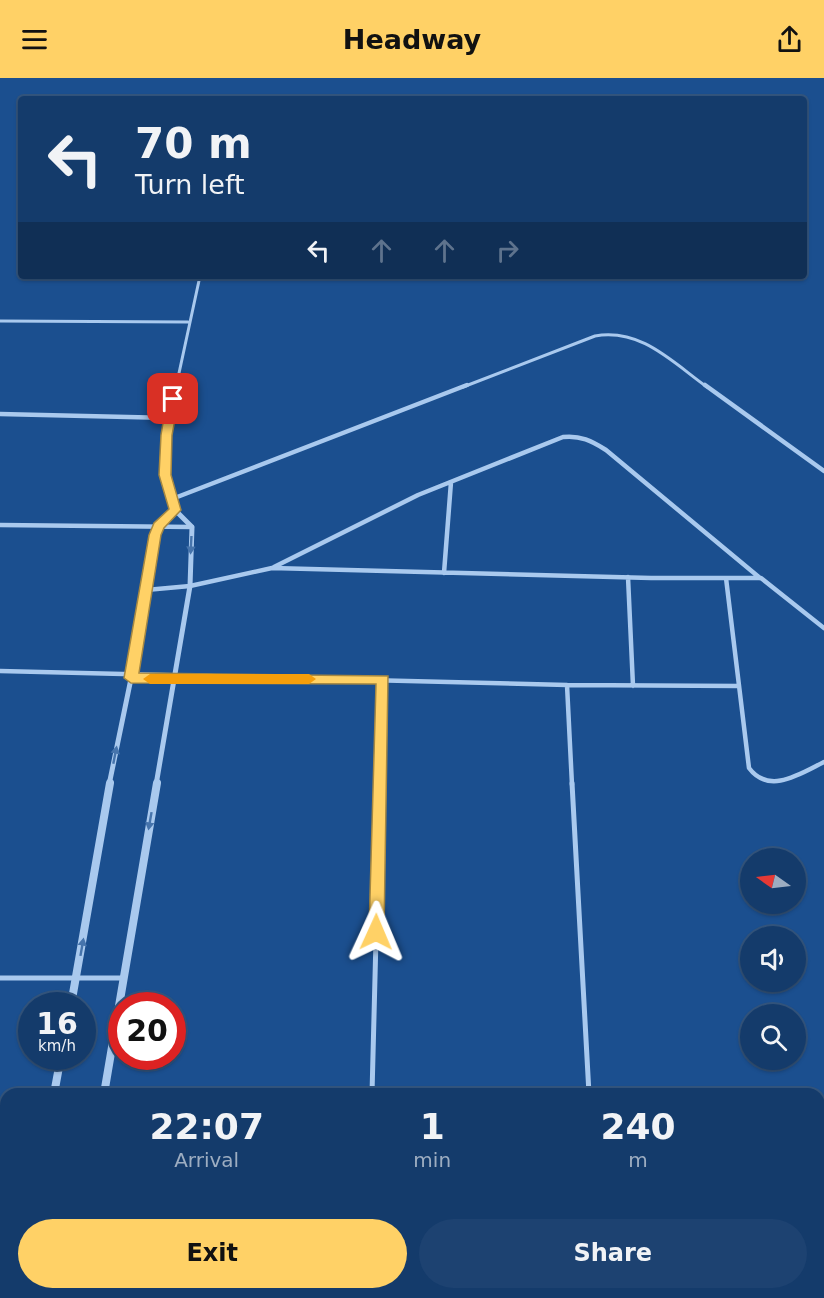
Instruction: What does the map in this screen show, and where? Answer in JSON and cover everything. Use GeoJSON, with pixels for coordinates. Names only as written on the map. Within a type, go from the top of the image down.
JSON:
{"type":"FeatureCollection","features":[{"type":"Feature","properties":{"kind":"street"},"geometry":{"type":"LineString","coordinates":[[74,992],[158,526],[175,510],[192,527],[190,586],[105,1088]]}},
{"type":"Feature","properties":{"kind":"street"},"geometry":{"type":"LineString","coordinates":[[55,1088],[58,1070]]}},
{"type":"Feature","properties":{"kind":"lane"},"geometry":{"type":"LineString","coordinates":[[175,510],[165,475],[170,418],[188,322],[199,279]]}},
{"type":"Feature","properties":{"kind":"lane"},"geometry":{"type":"LineString","coordinates":[[0,321],[188,322]]}},
{"type":"Feature","properties":{"kind":"lane"},"geometry":{"type":"LineString","coordinates":[[172,500],[595,336],[614,332],[631,334],[655,349],[824,471]]}},
{"type":"Feature","properties":{"kind":"lane"},"geometry":{"type":"LineString","coordinates":[[0,414],[170,418]]}},
{"type":"Feature","properties":{"kind":"lane"},"geometry":{"type":"LineString","coordinates":[[272,568],[328,538],[451,482],[563,437],[576,435],[589,438],[824,628]]}},
{"type":"Feature","properties":{"kind":"lane"},"geometry":{"type":"LineString","coordinates":[[444,573],[451,482]]}},
{"type":"Feature","properties":{"kind":"lane"},"geometry":{"type":"LineString","coordinates":[[0,525],[192,527]]}},
{"type":"Feature","properties":{"kind":"lane"},"geometry":{"type":"LineString","coordinates":[[146,590],[190,586],[272,568],[760,578]]}},
{"type":"Feature","properties":{"kind":"lane"},"geometry":{"type":"LineString","coordinates":[[628,577],[633,686]]}},
{"type":"Feature","properties":{"kind":"lane"},"geometry":{"type":"LineString","coordinates":[[726,578],[748,768],[759,781],[775,783],[824,762]]}},
{"type":"Feature","properties":{"kind":"lane"},"geometry":{"type":"LineString","coordinates":[[0,671],[175,680],[383,679],[567,685],[739,686]]}},
{"type":"Feature","properties":{"kind":"lane"},"geometry":{"type":"LineString","coordinates":[[372,1088],[383,679]]}},
{"type":"Feature","properties":{"kind":"lane"},"geometry":{"type":"LineString","coordinates":[[567,685],[589,1088]]}},
{"type":"Feature","properties":{"kind":"lane"},"geometry":{"type":"LineString","coordinates":[[0,978],[122,978]]}},
{"type":"Feature","properties":{"kind":"slow traffic"},"geometry":{"type":"LineString","coordinates":[[150,679],[309,679]]}},
{"type":"Feature","properties":{"kind":"route"},"geometry":{"type":"LineString","coordinates":[[173,399],[166,435],[165,475],[175,510],[158,526],[155,535],[131,678],[175,680],[383,679],[376,932]]}}]}
